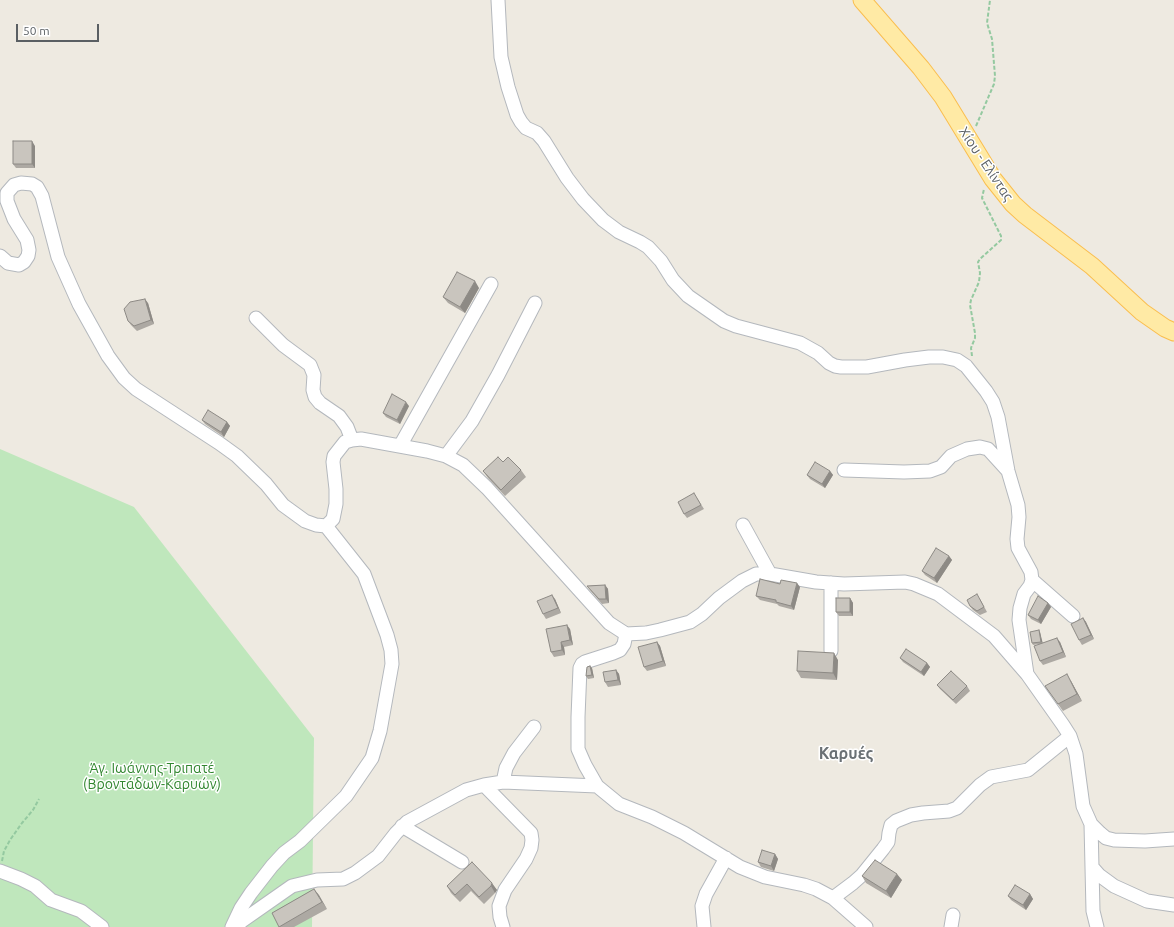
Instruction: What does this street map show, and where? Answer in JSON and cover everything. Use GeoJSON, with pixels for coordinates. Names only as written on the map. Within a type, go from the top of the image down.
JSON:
{"type":"FeatureCollection","features":[{"type":"Feature","properties":{"kind":"main road","name":"Χίου - Ελίντας"},"geometry":{"type":"LineString","coordinates":[[862,0],[921,68],[943,98],[993,179],[1013,204],[1025,215],[1092,266],[1142,312],[1165,328],[1174,332]]}},
{"type":"Feature","properties":{"kind":"street"},"geometry":{"type":"LineString","coordinates":[[498,0],[501,57],[517,115],[526,128],[537,133],[583,199],[609,226],[648,247],[661,261],[673,280],[693,300],[724,321],[736,326],[800,343],[818,353],[835,366],[867,367],[929,357],[943,357],[957,360],[966,366],[986,391],[993,402],[998,417],[1008,471],[1018,505],[1018,548],[1031,572],[1032,580],[1030,586],[1024,594],[1020,608],[1020,620],[1027,674]]}},
{"type":"Feature","properties":{"kind":"street"},"geometry":{"type":"LineString","coordinates":[[0,256],[8,263],[19,264],[24,262],[28,256],[29,250],[27,240],[9,209],[7,201],[8,194],[14,185],[21,183],[32,184],[37,187],[42,196],[58,257],[79,304],[108,356],[124,378],[142,393],[237,456],[266,484],[283,505],[293,514],[305,521],[316,525],[326,526],[364,574],[387,635],[391,650],[392,664],[380,731],[372,758],[346,796],[272,866],[250,893],[241,908],[233,927]]}},
{"type":"Feature","properties":{"kind":"street"},"geometry":{"type":"LineString","coordinates":[[400,446],[491,284]]}},
{"type":"Feature","properties":{"kind":"street"},"geometry":{"type":"LineString","coordinates":[[446,456],[472,421],[495,382],[535,303]]}},
{"type":"Feature","properties":{"kind":"street"},"geometry":{"type":"LineString","coordinates":[[256,318],[283,345],[310,365],[314,375],[313,390],[315,397],[320,403],[340,416],[348,427],[352,440]]}},
{"type":"Feature","properties":{"kind":"street"},"geometry":{"type":"LineString","coordinates":[[326,526],[333,519],[336,504],[334,459],[345,442],[361,439],[446,456],[463,465],[475,476],[609,623],[626,634],[646,633],[690,622],[742,581],[756,574],[770,574],[831,584],[905,582],[938,594],[994,636],[1027,674],[1070,736],[1077,760],[1083,806],[1091,824],[1093,910],[1097,927]]}},
{"type":"Feature","properties":{"kind":"street"},"geometry":{"type":"LineString","coordinates":[[844,470],[904,472],[930,471],[941,467],[951,456],[967,449],[980,447],[988,449],[1008,471]]}},
{"type":"Feature","properties":{"kind":"street"},"geometry":{"type":"LineString","coordinates":[[743,525],[770,574]]}},
{"type":"Feature","properties":{"kind":"street"},"geometry":{"type":"LineString","coordinates":[[1032,580],[1073,616]]}},
{"type":"Feature","properties":{"kind":"street"},"geometry":{"type":"LineString","coordinates":[[831,584],[831,651]]}},
{"type":"Feature","properties":{"kind":"street"},"geometry":{"type":"LineString","coordinates":[[626,634],[624,644],[620,650],[585,662],[580,668],[578,749],[597,786],[619,804],[684,833],[740,867],[765,877],[811,887],[832,898],[866,927]]}},
{"type":"Feature","properties":{"kind":"street"},"geometry":{"type":"LineString","coordinates":[[503,782],[506,768],[514,753],[534,727]]}},
{"type":"Feature","properties":{"kind":"street"},"geometry":{"type":"LineString","coordinates":[[832,898],[853,883],[883,849],[888,842],[891,825],[896,821],[923,812],[949,811],[957,808],[980,785],[991,777],[1028,770],[1070,736]]}},
{"type":"Feature","properties":{"kind":"street"},"geometry":{"type":"LineString","coordinates":[[233,927],[292,886],[318,880],[343,879],[359,870],[378,856],[402,826],[451,797],[466,790],[484,784],[503,782],[597,786]]}},
{"type":"Feature","properties":{"kind":"street"},"geometry":{"type":"LineString","coordinates":[[484,784],[531,833],[532,840],[526,859],[505,890],[499,906],[503,927]]}},
{"type":"Feature","properties":{"kind":"street"},"geometry":{"type":"LineString","coordinates":[[1091,824],[1106,838],[1114,840],[1145,841],[1174,839]]}},
{"type":"Feature","properties":{"kind":"street"},"geometry":{"type":"LineString","coordinates":[[402,826],[462,862]]}},
{"type":"Feature","properties":{"kind":"street"},"geometry":{"type":"LineString","coordinates":[[704,927],[702,906],[706,894],[726,858]]}},
{"type":"Feature","properties":{"kind":"street"},"geometry":{"type":"LineString","coordinates":[[1092,867],[1099,875],[1114,886],[1147,901],[1174,905]]}},
{"type":"Feature","properties":{"kind":"street"},"geometry":{"type":"LineString","coordinates":[[0,871],[35,886],[51,900],[81,910],[102,927]]}},
{"type":"Feature","properties":{"kind":"path"},"geometry":{"type":"LineString","coordinates":[[969,139],[994,84],[995,76],[992,39],[987,23],[990,0]]}},
{"type":"Feature","properties":{"kind":"path"},"geometry":{"type":"LineString","coordinates":[[973,358],[971,348],[975,338],[975,333],[970,305],[979,282],[980,273],[978,262],[1001,240],[1001,236],[982,198],[987,168]]}},
{"type":"Feature","properties":{"kind":"path"},"geometry":{"type":"LineString","coordinates":[[0,871],[4,851],[39,799]]}},
{"type":"Feature","properties":{"kind":"green space","name":"Άγ. Ιωάννης-Τριπατέ (Βροντάδων-Καρυών)"},"geometry":{"type":"Polygon","coordinates":[[[0,449],[134,507],[314,738],[312,927],[0,927],[0,449]]]}},
{"type":"Feature","properties":{"kind":"building"},"geometry":{"type":"Polygon","coordinates":[[[13,141],[32,141],[32,164],[13,164],[13,141]]]}},
{"type":"Feature","properties":{"kind":"building"},"geometry":{"type":"Polygon","coordinates":[[[457,272],[475,281],[460,307],[443,297],[457,272]]]}},
{"type":"Feature","properties":{"kind":"building"},"geometry":{"type":"Polygon","coordinates":[[[145,299],[151,320],[134,326],[128,321],[124,309],[130,302],[145,299]]]}},
{"type":"Feature","properties":{"kind":"building"},"geometry":{"type":"Polygon","coordinates":[[[392,394],[406,402],[397,420],[383,413],[392,394]]]}},
{"type":"Feature","properties":{"kind":"building"},"geometry":{"type":"Polygon","coordinates":[[[208,410],[227,422],[221,432],[202,420],[208,410]]]}},
{"type":"Feature","properties":{"kind":"building"},"geometry":{"type":"Polygon","coordinates":[[[498,457],[503,462],[508,457],[521,470],[501,490],[483,471],[498,457]]]}},
{"type":"Feature","properties":{"kind":"building"},"geometry":{"type":"Polygon","coordinates":[[[815,462],[830,471],[822,484],[807,475],[815,462]]]}},
{"type":"Feature","properties":{"kind":"building"},"geometry":{"type":"Polygon","coordinates":[[[694,493],[701,505],[684,514],[678,502],[694,493]]]}},
{"type":"Feature","properties":{"kind":"building"},"geometry":{"type":"Polygon","coordinates":[[[936,548],[949,556],[934,578],[922,571],[936,548]]]}},
{"type":"Feature","properties":{"kind":"building"},"geometry":{"type":"Polygon","coordinates":[[[760,579],[780,584],[781,580],[797,583],[791,606],[776,602],[776,600],[756,596],[760,579]]]}},
{"type":"Feature","properties":{"kind":"building"},"geometry":{"type":"Polygon","coordinates":[[[605,585],[606,599],[599,599],[587,586],[605,585]]]}},
{"type":"Feature","properties":{"kind":"building"},"geometry":{"type":"Polygon","coordinates":[[[977,594],[984,607],[977,611],[970,606],[967,600],[977,594]]]}},
{"type":"Feature","properties":{"kind":"building"},"geometry":{"type":"Polygon","coordinates":[[[552,595],[558,608],[543,614],[537,601],[552,595]]]}},
{"type":"Feature","properties":{"kind":"building"},"geometry":{"type":"Polygon","coordinates":[[[1038,596],[1048,603],[1038,620],[1028,615],[1038,596]]]}},
{"type":"Feature","properties":{"kind":"building"},"geometry":{"type":"Polygon","coordinates":[[[836,598],[850,598],[850,612],[836,612],[836,598]]]}},
{"type":"Feature","properties":{"kind":"building"},"geometry":{"type":"Polygon","coordinates":[[[1083,618],[1091,635],[1079,640],[1071,624],[1083,618]]]}},
{"type":"Feature","properties":{"kind":"building"},"geometry":{"type":"Polygon","coordinates":[[[567,625],[570,640],[561,642],[562,650],[551,652],[546,629],[567,625]]]}},
{"type":"Feature","properties":{"kind":"building"},"geometry":{"type":"Polygon","coordinates":[[[1039,630],[1041,642],[1032,643],[1030,632],[1039,630]]]}},
{"type":"Feature","properties":{"kind":"building"},"geometry":{"type":"Polygon","coordinates":[[[1057,638],[1063,652],[1040,661],[1034,646],[1057,638]]]}},
{"type":"Feature","properties":{"kind":"building"},"geometry":{"type":"Polygon","coordinates":[[[657,642],[663,661],[644,667],[638,647],[657,642]]]}},
{"type":"Feature","properties":{"kind":"building"},"geometry":{"type":"Polygon","coordinates":[[[906,649],[927,663],[921,672],[900,658],[906,649]]]}},
{"type":"Feature","properties":{"kind":"building"},"geometry":{"type":"Polygon","coordinates":[[[798,651],[834,653],[833,673],[797,671],[798,651]]]}},
{"type":"Feature","properties":{"kind":"building"},"geometry":{"type":"Polygon","coordinates":[[[590,666],[592,675],[586,676],[587,667],[590,666]]]}},
{"type":"Feature","properties":{"kind":"building"},"geometry":{"type":"Polygon","coordinates":[[[616,670],[618,680],[605,682],[603,672],[616,670]]]}},
{"type":"Feature","properties":{"kind":"building"},"geometry":{"type":"Polygon","coordinates":[[[951,671],[967,686],[953,700],[937,685],[951,671]]]}},
{"type":"Feature","properties":{"kind":"building"},"geometry":{"type":"Polygon","coordinates":[[[1067,674],[1077,694],[1058,704],[1045,686],[1067,674]]]}},
{"type":"Feature","properties":{"kind":"building"},"geometry":{"type":"Polygon","coordinates":[[[762,850],[775,854],[771,866],[758,862],[762,850]]]}},
{"type":"Feature","properties":{"kind":"building"},"geometry":{"type":"Polygon","coordinates":[[[875,860],[897,874],[886,891],[862,876],[875,860]]]}},
{"type":"Feature","properties":{"kind":"building"},"geometry":{"type":"Polygon","coordinates":[[[472,862],[492,883],[491,886],[479,897],[467,884],[455,895],[447,886],[472,862]]]}},
{"type":"Feature","properties":{"kind":"building"},"geometry":{"type":"Polygon","coordinates":[[[1015,885],[1030,894],[1023,905],[1008,896],[1015,885]]]}},
{"type":"Feature","properties":{"kind":"building"},"geometry":{"type":"Polygon","coordinates":[[[314,889],[322,902],[279,927],[272,913],[314,889]]]}},
{"type":"Feature","properties":{"kind":"district","name":"Καρυές"},"geometry":{"type":"Point","coordinates":[846,754]}}]}
